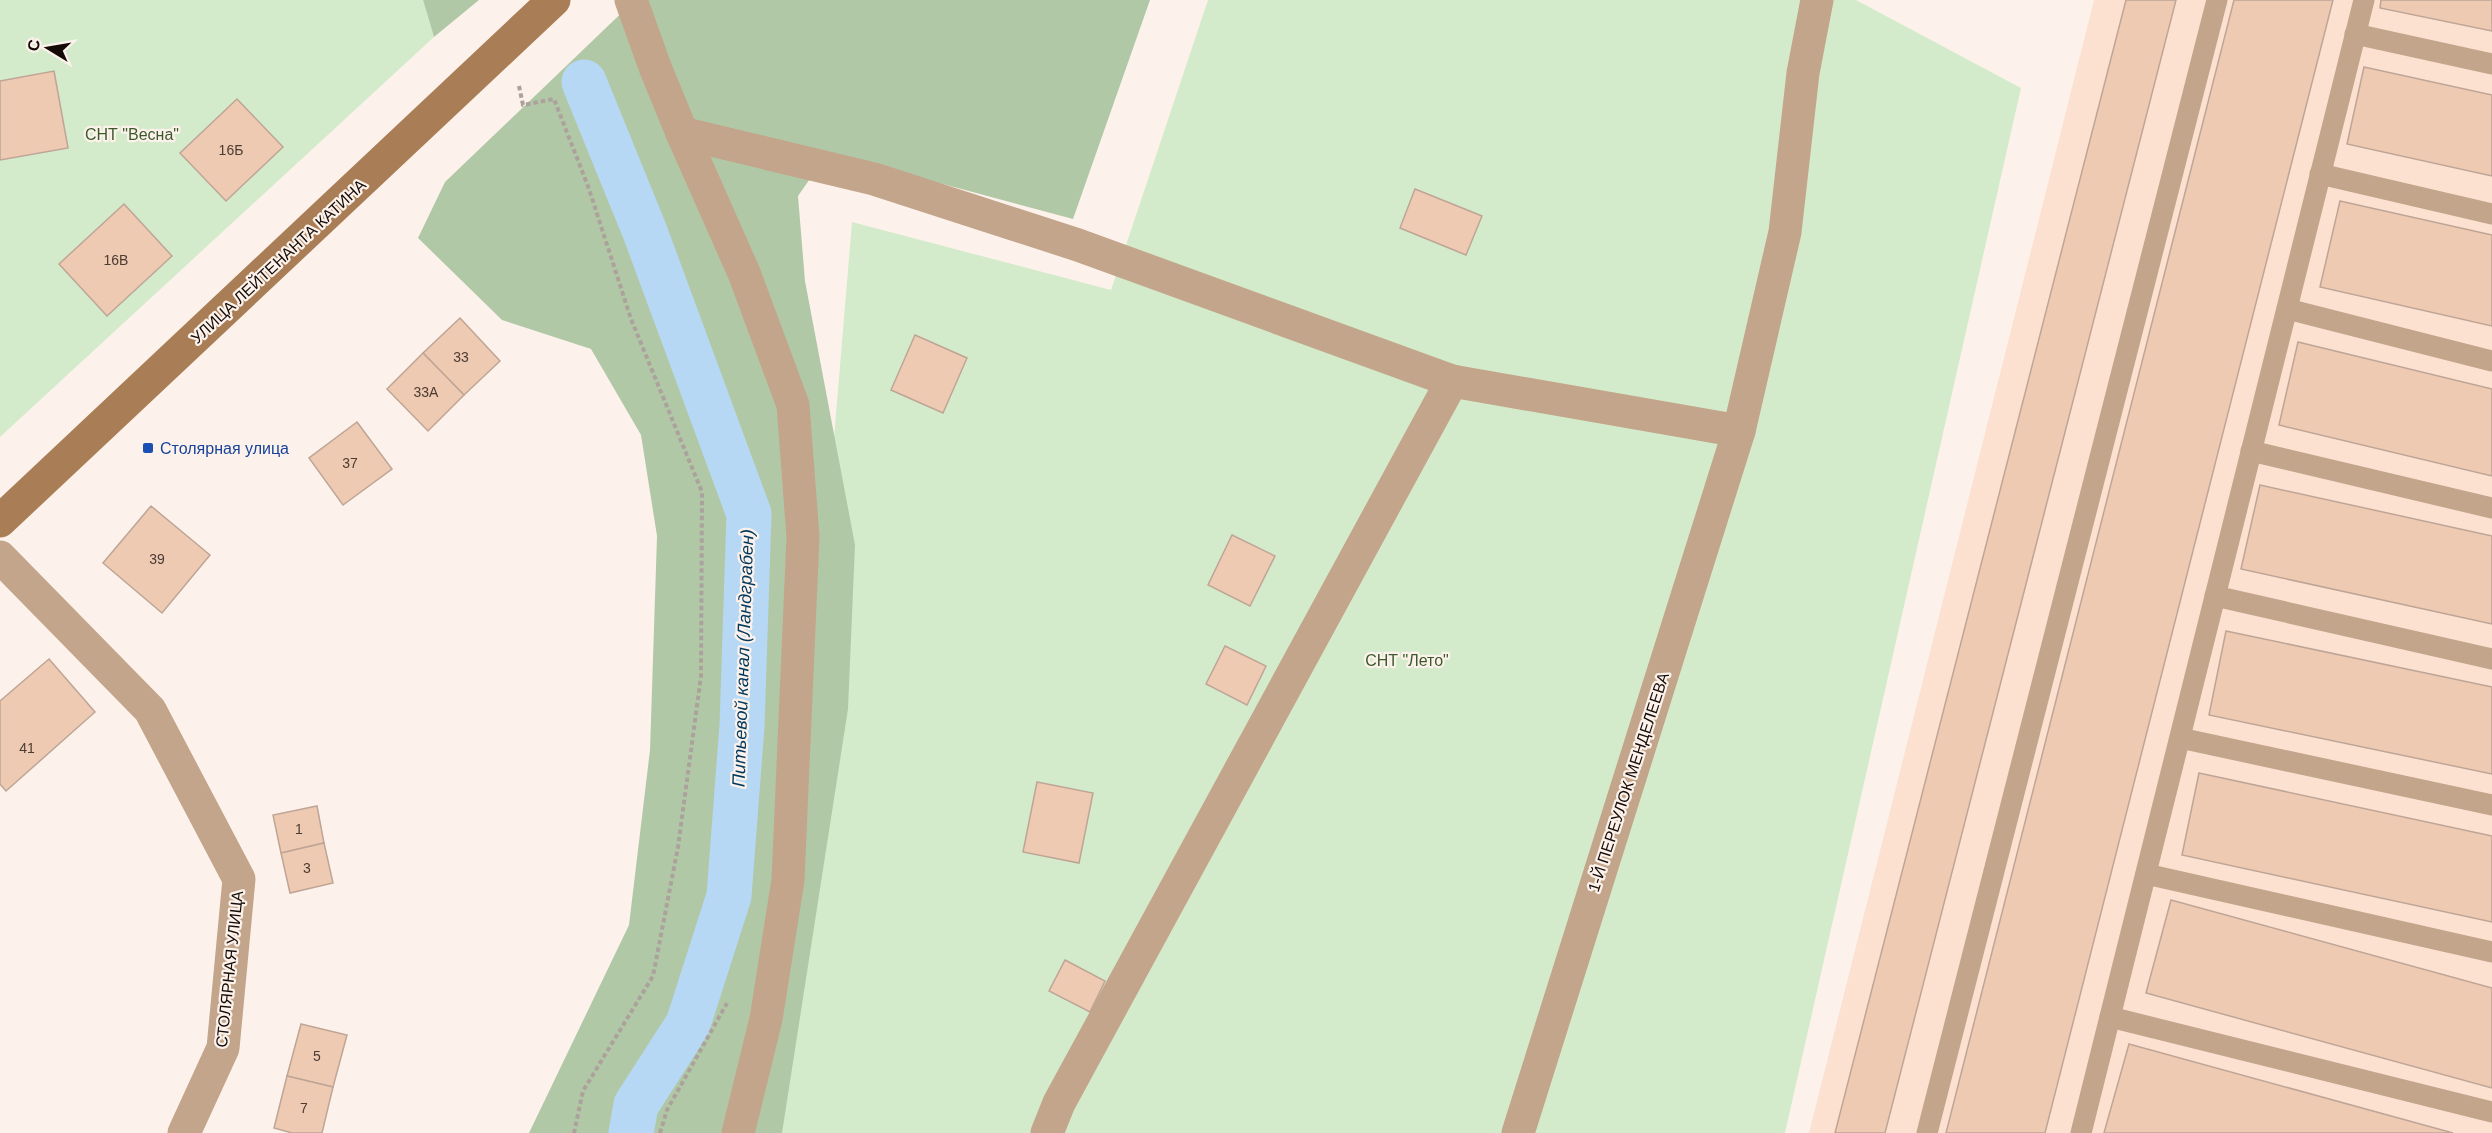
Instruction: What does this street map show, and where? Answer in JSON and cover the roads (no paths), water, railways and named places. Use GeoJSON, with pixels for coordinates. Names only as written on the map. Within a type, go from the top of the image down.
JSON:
{"type":"FeatureCollection","features":[{"type":"Feature","properties":{"kind":"street","name":"УЛИЦА ЛЕЙТЕНАНТА КАТИНА"},"geometry":{"type":"LineString","coordinates":[[0,521],[554,0]]}},
{"type":"Feature","properties":{"kind":"street"},"geometry":{"type":"LineString","coordinates":[[631,0],[682,133],[744,273],[793,405],[803,537],[788,880],[766,1019],[738,1133]]}},
{"type":"Feature","properties":{"kind":"street","name":"1-Й ПЕРЕУЛОК МЕНДЕЛЕЕВА"},"geometry":{"type":"LineString","coordinates":[[1518,1133],[1739,431],[1785,232],[1803,73],[1817,0]]}},
{"type":"Feature","properties":{"kind":"street"},"geometry":{"type":"LineString","coordinates":[[682,133],[874,180],[1021,227],[1452,381],[1739,431]]}},
{"type":"Feature","properties":{"kind":"street"},"geometry":{"type":"LineString","coordinates":[[1047,1133],[1059,1103],[1211,819],[1452,381]]}},
{"type":"Feature","properties":{"kind":"street","name":"СТОЛЯРНАЯ УЛИЦА"},"geometry":{"type":"LineString","coordinates":[[0,557],[150,710],[239,879],[223,1048],[184,1133]]}},
{"type":"Feature","properties":{"kind":"lane"},"geometry":{"type":"LineString","coordinates":[[1927,1133],[2217,0]]}},
{"type":"Feature","properties":{"kind":"lane"},"geometry":{"type":"LineString","coordinates":[[2081,1133],[2364,0]]}},
{"type":"Feature","properties":{"kind":"lane"},"geometry":{"type":"LineString","coordinates":[[2355,34],[2492,64]]}},
{"type":"Feature","properties":{"kind":"lane"},"geometry":{"type":"LineString","coordinates":[[2320,174],[2492,214]]}},
{"type":"Feature","properties":{"kind":"lane"},"geometry":{"type":"LineString","coordinates":[[2287,309],[2492,361]]}},
{"type":"Feature","properties":{"kind":"lane"},"geometry":{"type":"LineString","coordinates":[[2251,451],[2492,508]]}},
{"type":"Feature","properties":{"kind":"lane"},"geometry":{"type":"LineString","coordinates":[[2215,597],[2492,659]]}},
{"type":"Feature","properties":{"kind":"lane"},"geometry":{"type":"LineString","coordinates":[[2180,738],[2492,805]]}},
{"type":"Feature","properties":{"kind":"lane"},"geometry":{"type":"LineString","coordinates":[[2146,874],[2492,952]]}},
{"type":"Feature","properties":{"kind":"lane"},"geometry":{"type":"LineString","coordinates":[[2110,1017],[2492,1112]]}},
{"type":"Feature","properties":{"kind":"waterway","name":"Питьевой канал (Ландграбен)"},"geometry":{"type":"LineString","coordinates":[[584,82],[645,232],[749,514],[742,726],[729,896],[688,1024],[636,1105],[631,1133]]}},
{"type":"Feature","properties":{"kind":"place","name":"Столярная улица"},"geometry":{"type":"Point","coordinates":[148,448]}},
{"type":"Feature","properties":{"kind":"park label","name":"СНТ \"Весна\""},"geometry":{"type":"Point","coordinates":[132,134]}},
{"type":"Feature","properties":{"kind":"park label","name":"СНТ \"Лето\""},"geometry":{"type":"Point","coordinates":[1407,660]}}]}
